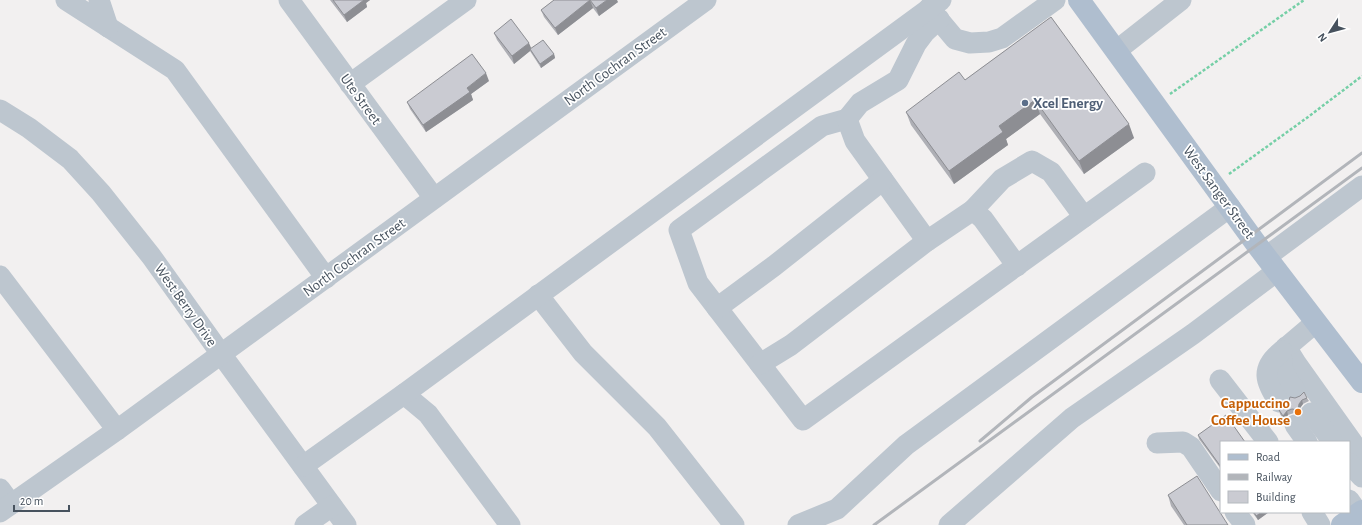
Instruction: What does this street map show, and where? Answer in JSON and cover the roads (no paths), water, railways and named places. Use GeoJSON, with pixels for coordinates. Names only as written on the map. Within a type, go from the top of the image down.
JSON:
{"type":"FeatureCollection","features":[{"type":"Feature","properties":{"kind":"main road","name":"West Sanger Street"},"geometry":{"type":"LineString","coordinates":[[1079,0],[1271,264],[1362,382]]}},
{"type":"Feature","properties":{"kind":"street"},"geometry":{"type":"LineString","coordinates":[[66,0],[175,70],[326,278]]}},
{"type":"Feature","properties":{"kind":"street"},"geometry":{"type":"LineString","coordinates":[[99,0],[108,27]]}},
{"type":"Feature","properties":{"kind":"street","name":"Ute Street"},"geometry":{"type":"LineString","coordinates":[[289,0],[434,198]]}},
{"type":"Feature","properties":{"kind":"street"},"geometry":{"type":"LineString","coordinates":[[350,84],[466,0]]}},
{"type":"Feature","properties":{"kind":"street","name":"North Cochran Street"},"geometry":{"type":"LineString","coordinates":[[4,502],[117,430],[706,0]]}},
{"type":"Feature","properties":{"kind":"street"},"geometry":{"type":"LineString","coordinates":[[936,9],[955,39],[970,43],[989,42],[1002,38],[1055,0]]}},
{"type":"Feature","properties":{"kind":"street"},"geometry":{"type":"LineString","coordinates":[[1116,51],[1181,0]]}},
{"type":"Feature","properties":{"kind":"street"},"geometry":{"type":"LineString","coordinates":[[936,9],[898,80],[860,103],[847,119],[822,126],[679,230],[698,283],[803,420],[1145,173]]}},
{"type":"Feature","properties":{"kind":"street"},"geometry":{"type":"LineString","coordinates":[[303,466],[936,9]]}},
{"type":"Feature","properties":{"kind":"street","name":"West Berry Drive"},"geometry":{"type":"LineString","coordinates":[[0,110],[29,128],[70,159],[101,193],[151,256],[346,525]]}},
{"type":"Feature","properties":{"kind":"street"},"geometry":{"type":"LineString","coordinates":[[847,119],[855,141],[927,241]]}},
{"type":"Feature","properties":{"kind":"street"},"geometry":{"type":"LineString","coordinates":[[760,364],[791,345],[927,241],[973,210],[1002,179],[1032,161],[1051,172],[1084,217]]}},
{"type":"Feature","properties":{"kind":"street"},"geometry":{"type":"LineString","coordinates":[[717,308],[774,266],[883,180]]}},
{"type":"Feature","properties":{"kind":"street"},"geometry":{"type":"LineString","coordinates":[[949,525],[1072,418],[1193,334],[1271,264],[1362,186]]}},
{"type":"Feature","properties":{"kind":"street"},"geometry":{"type":"LineString","coordinates":[[798,525],[837,509],[906,446],[1230,207]]}},
{"type":"Feature","properties":{"kind":"street"},"geometry":{"type":"LineString","coordinates":[[973,210],[983,219],[1018,266]]}},
{"type":"Feature","properties":{"kind":"street"},"geometry":{"type":"LineString","coordinates":[[0,276],[117,430]]}},
{"type":"Feature","properties":{"kind":"street"},"geometry":{"type":"LineString","coordinates":[[538,295],[583,353],[657,427],[734,525]]}},
{"type":"Feature","properties":{"kind":"street"},"geometry":{"type":"LineString","coordinates":[[1287,396],[1280,362],[1284,349],[1315,323]]}},
{"type":"Feature","properties":{"kind":"street"},"geometry":{"type":"LineString","coordinates":[[1284,349],[1296,363],[1344,441]]}},
{"type":"Feature","properties":{"kind":"street"},"geometry":{"type":"LineString","coordinates":[[1220,380],[1267,441]]}},
{"type":"Feature","properties":{"kind":"street"},"geometry":{"type":"LineString","coordinates":[[404,394],[428,414],[510,525]]}},
{"type":"Feature","properties":{"kind":"street"},"geometry":{"type":"LineString","coordinates":[[1307,441],[1303,419],[1332,441]]}},
{"type":"Feature","properties":{"kind":"street"},"geometry":{"type":"LineString","coordinates":[[1157,443],[1183,442],[1187,444],[1191,447],[1220,490]]}},
{"type":"Feature","properties":{"kind":"street"},"geometry":{"type":"LineString","coordinates":[[1350,451],[1358,464]]}},
{"type":"Feature","properties":{"kind":"street"},"geometry":{"type":"LineString","coordinates":[[305,525],[332,506]]}},
{"type":"Feature","properties":{"kind":"street"},"geometry":{"type":"LineString","coordinates":[[1236,513],[1245,525]]}},
{"type":"Feature","properties":{"kind":"street"},"geometry":{"type":"LineString","coordinates":[[1313,513],[1320,525]]}},
{"type":"Feature","properties":{"kind":"railway"},"geometry":{"type":"LineString","coordinates":[[980,441],[1032,397],[1362,153]]}},
{"type":"Feature","properties":{"kind":"railway"},"geometry":{"type":"LineString","coordinates":[[874,525],[1362,168]]}},
{"type":"Feature","properties":{"kind":"place","name":"Xcel Energy"},"geometry":{"type":"Point","coordinates":[1025,103]}},
{"type":"Feature","properties":{"kind":"place","name":"Cappuccino Coffee House"},"geometry":{"type":"Point","coordinates":[1298,412]}}]}
